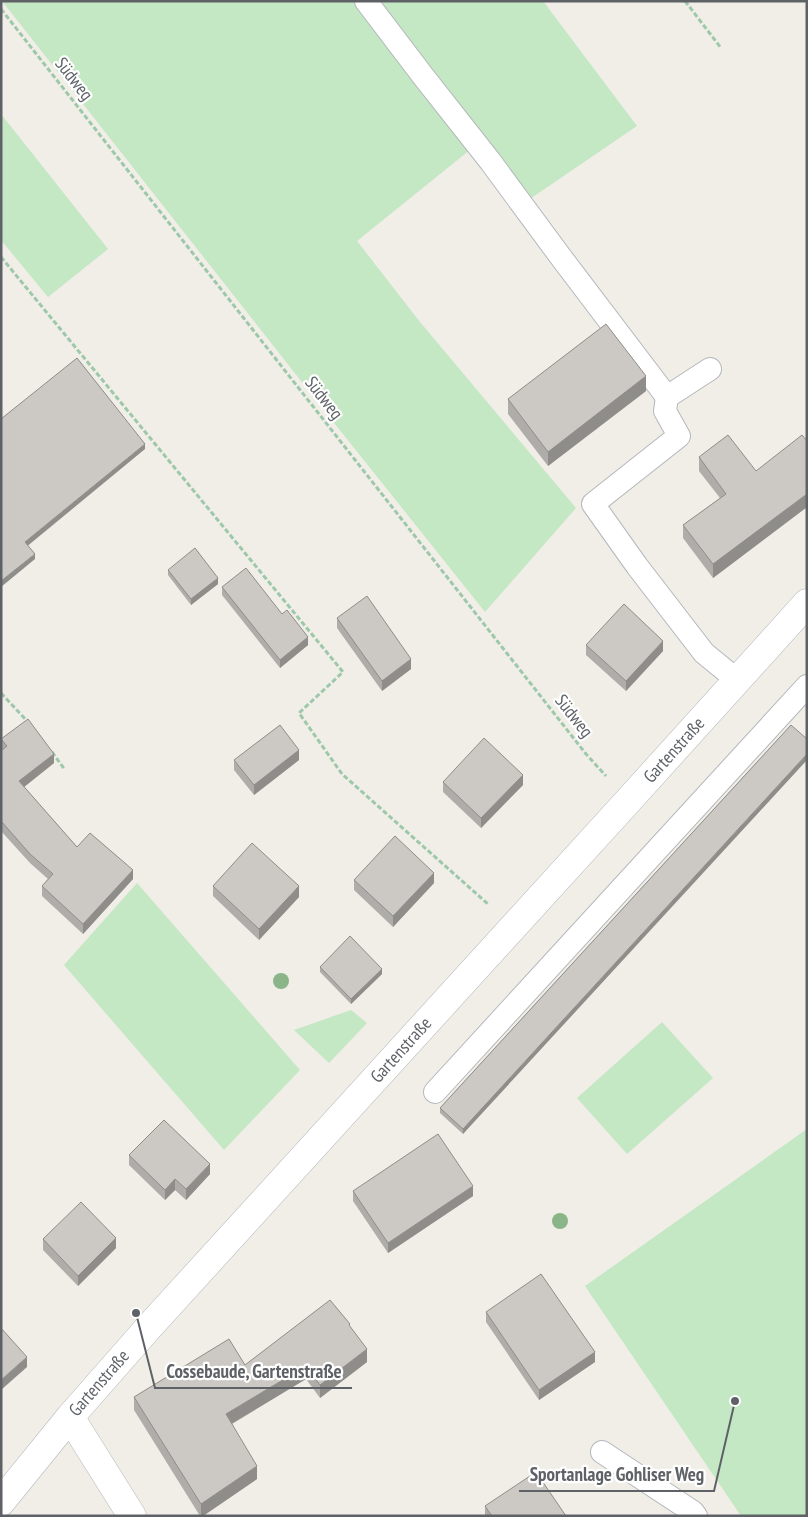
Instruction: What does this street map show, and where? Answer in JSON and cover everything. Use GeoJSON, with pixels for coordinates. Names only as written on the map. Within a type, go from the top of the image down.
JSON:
{"type":"FeatureCollection","features":[{"type":"Feature","properties":{"kind":"street","name":"Gartenstraße"},"geometry":{"type":"LineString","coordinates":[[1,1502],[70,1417],[149,1327],[807,603]]}},
{"type":"Feature","properties":{"kind":"street"},"geometry":{"type":"LineString","coordinates":[[70,1417],[132,1516]]}},
{"type":"Feature","properties":{"kind":"lane"},"geometry":{"type":"LineString","coordinates":[[366,1],[422,76],[490,161],[667,397],[665,411],[679,436],[593,504],[637,566],[704,653],[737,680]]}},
{"type":"Feature","properties":{"kind":"lane"},"geometry":{"type":"LineString","coordinates":[[667,397],[710,369]]}},
{"type":"Feature","properties":{"kind":"lane"},"geometry":{"type":"LineString","coordinates":[[435,1092],[807,686]]}},
{"type":"Feature","properties":{"kind":"lane"},"geometry":{"type":"LineString","coordinates":[[602,1452],[693,1512],[696,1516]]}},
{"type":"Feature","properties":{"kind":"path"},"geometry":{"type":"LineString","coordinates":[[685,1],[720,48]]}},
{"type":"Feature","properties":{"kind":"path","name":"Südweg"},"geometry":{"type":"LineString","coordinates":[[1,8],[586,754],[628,801]]}},
{"type":"Feature","properties":{"kind":"path"},"geometry":{"type":"LineString","coordinates":[[1,257],[343,672],[299,714],[342,774],[513,927]]}},
{"type":"Feature","properties":{"kind":"path"},"geometry":{"type":"LineString","coordinates":[[1,693],[29,722]]}},
{"type":"Feature","properties":{"kind":"path"},"geometry":{"type":"LineString","coordinates":[[47,746],[65,770]]}},
{"type":"Feature","properties":{"kind":"green space"},"geometry":{"type":"Polygon","coordinates":[[[2,1],[543,1],[637,126],[524,203],[481,141],[357,241],[420,322],[576,508],[485,612],[327,414],[2,1]]]}},
{"type":"Feature","properties":{"kind":"green space"},"geometry":{"type":"Polygon","coordinates":[[[1,114],[108,249],[48,297],[1,240],[1,114]]]}},
{"type":"Feature","properties":{"kind":"green space"},"geometry":{"type":"Polygon","coordinates":[[[137,883],[300,1070],[224,1150],[64,965],[137,883]]]}},
{"type":"Feature","properties":{"kind":"green space"},"geometry":{"type":"Polygon","coordinates":[[[351,1010],[367,1023],[329,1063],[294,1030],[351,1010]]]}},
{"type":"Feature","properties":{"kind":"green space"},"geometry":{"type":"Polygon","coordinates":[[[662,1022],[713,1078],[627,1154],[577,1098],[662,1022]]]}},
{"type":"Feature","properties":{"kind":"green space"},"geometry":{"type":"Polygon","coordinates":[[[807,1129],[807,1516],[741,1516],[585,1286],[807,1129]]]}},
{"type":"Feature","properties":{"kind":"building"},"geometry":{"type":"Polygon","coordinates":[[[606,324],[646,376],[548,452],[508,399],[606,324]]]}},
{"type":"Feature","properties":{"kind":"building"},"geometry":{"type":"Polygon","coordinates":[[[77,358],[145,444],[25,542],[35,554],[1,581],[1,419],[77,358]]]}},
{"type":"Feature","properties":{"kind":"building"},"geometry":{"type":"Polygon","coordinates":[[[728,435],[756,471],[802,435],[807,441],[807,494],[713,564],[683,525],[726,494],[699,457],[728,435]]]}},
{"type":"Feature","properties":{"kind":"building"},"geometry":{"type":"Polygon","coordinates":[[[195,548],[218,578],[191,599],[168,570],[195,548]]]}},
{"type":"Feature","properties":{"kind":"building"},"geometry":{"type":"Polygon","coordinates":[[[246,568],[282,614],[287,610],[308,637],[280,660],[222,587],[246,568]]]}},
{"type":"Feature","properties":{"kind":"building"},"geometry":{"type":"Polygon","coordinates":[[[367,596],[411,659],[382,681],[337,618],[367,596]]]}},
{"type":"Feature","properties":{"kind":"building"},"geometry":{"type":"Polygon","coordinates":[[[624,604],[663,641],[626,681],[586,645],[624,604]]]}},
{"type":"Feature","properties":{"kind":"building"},"geometry":{"type":"Polygon","coordinates":[[[28,719],[54,754],[19,781],[77,847],[90,833],[133,870],[83,924],[42,886],[53,874],[30,854],[1,821],[1,751],[7,746],[1,739],[28,719]]]}},
{"type":"Feature","properties":{"kind":"building"},"geometry":{"type":"Polygon","coordinates":[[[280,725],[299,750],[254,785],[234,760],[280,725]]]}},
{"type":"Feature","properties":{"kind":"building"},"geometry":{"type":"Polygon","coordinates":[[[791,725],[807,739],[807,754],[463,1129],[440,1108],[791,725]]]}},
{"type":"Feature","properties":{"kind":"building"},"geometry":{"type":"Polygon","coordinates":[[[484,738],[523,775],[481,818],[443,782],[484,738]]]}},
{"type":"Feature","properties":{"kind":"building"},"geometry":{"type":"Polygon","coordinates":[[[395,836],[434,873],[393,916],[354,880],[395,836]]]}},
{"type":"Feature","properties":{"kind":"building"},"geometry":{"type":"Polygon","coordinates":[[[252,843],[299,886],[259,929],[213,886],[252,843]]]}},
{"type":"Feature","properties":{"kind":"building"},"geometry":{"type":"Polygon","coordinates":[[[350,936],[382,969],[351,999],[320,967],[350,936]]]}},
{"type":"Feature","properties":{"kind":"building"},"geometry":{"type":"Polygon","coordinates":[[[164,1120],[210,1164],[186,1189],[175,1179],[165,1190],[129,1155],[164,1120]]]}},
{"type":"Feature","properties":{"kind":"building"},"geometry":{"type":"Polygon","coordinates":[[[438,1134],[473,1186],[388,1243],[353,1191],[438,1134]]]}},
{"type":"Feature","properties":{"kind":"building"},"geometry":{"type":"Polygon","coordinates":[[[81,1202],[116,1238],[78,1276],[43,1239],[81,1202]]]}},
{"type":"Feature","properties":{"kind":"building"},"geometry":{"type":"Polygon","coordinates":[[[541,1274],[595,1352],[539,1390],[486,1312],[541,1274]]]}},
{"type":"Feature","properties":{"kind":"building"},"geometry":{"type":"Polygon","coordinates":[[[330,1300],[367,1349],[320,1385],[306,1366],[226,1414],[257,1466],[201,1504],[134,1397],[229,1339],[245,1365],[330,1300]]]}},
{"type":"Feature","properties":{"kind":"building"},"geometry":{"type":"Polygon","coordinates":[[[1,1328],[27,1357],[1,1380],[1,1328]]]}},
{"type":"Feature","properties":{"kind":"building"},"geometry":{"type":"Polygon","coordinates":[[[536,1472],[566,1516],[492,1516],[485,1506],[536,1472]]]}},
{"type":"Feature","properties":{"kind":"place","name":"Cossebaude, Gartenstraße"},"geometry":{"type":"Point","coordinates":[136,1313]}},
{"type":"Feature","properties":{"kind":"place","name":"Sportanlage Gohliser Weg"},"geometry":{"type":"Point","coordinates":[735,1401]}}]}
